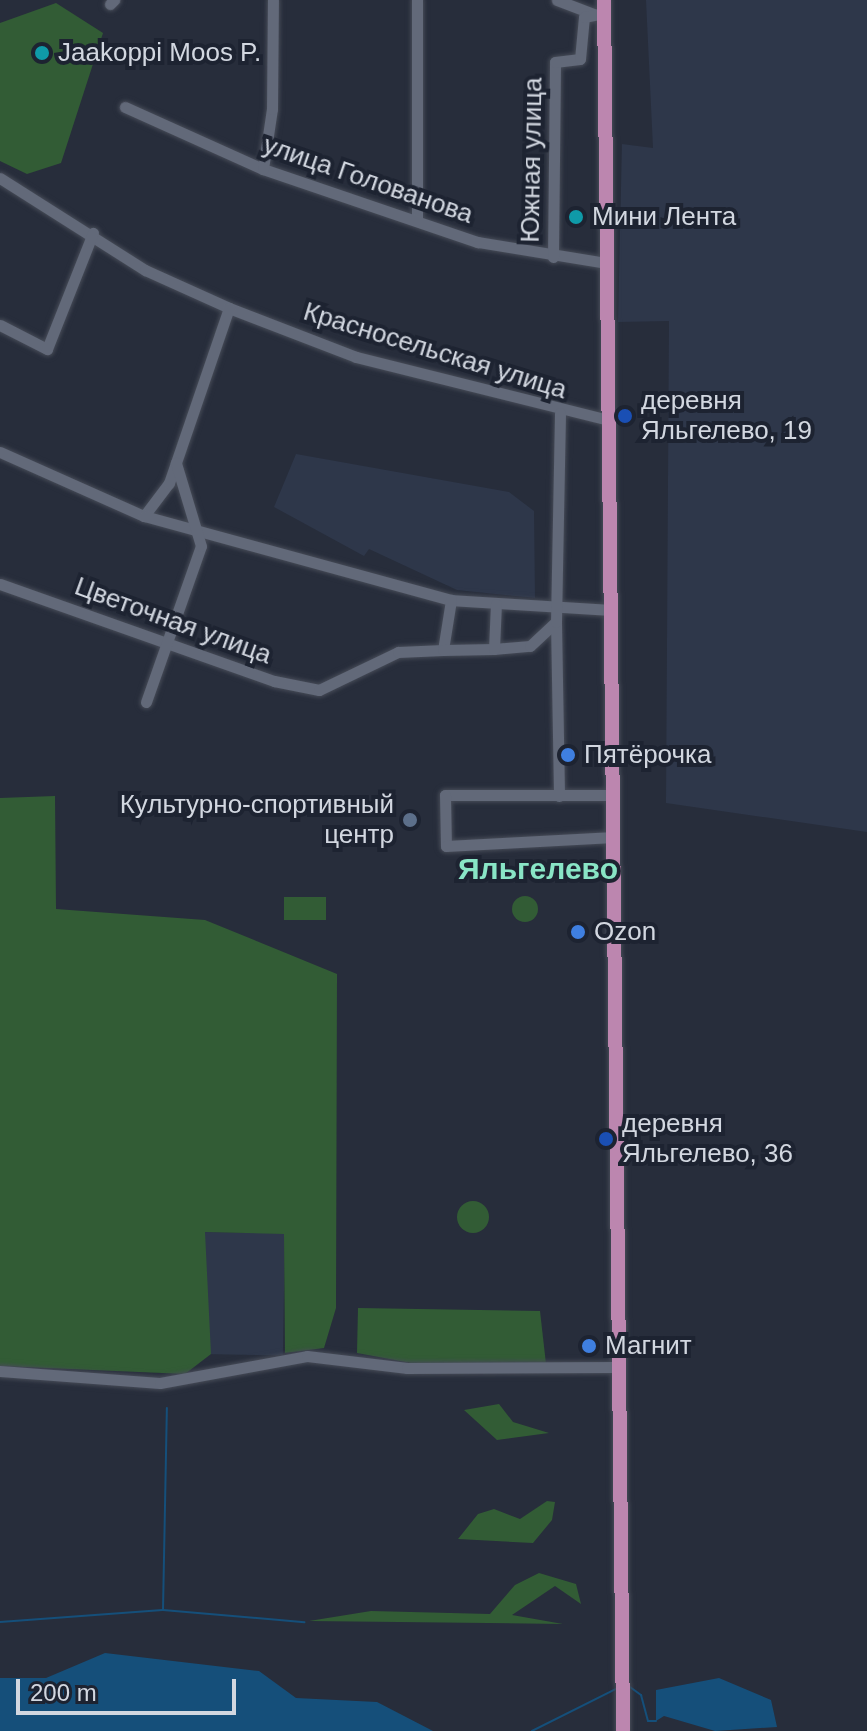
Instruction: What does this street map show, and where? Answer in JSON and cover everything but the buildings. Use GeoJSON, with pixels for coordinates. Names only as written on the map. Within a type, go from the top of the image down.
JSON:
{"type":"FeatureCollection","features":[{"type":"Feature","properties":{"kind":"main road"},"geometry":{"type":"LineString","coordinates":[[600,9],[614,837],[623,1731]]}},
{"type":"Feature","properties":{"kind":"street"},"geometry":{"type":"LineString","coordinates":[[263,169],[272,109],[273,0]]}},
{"type":"Feature","properties":{"kind":"street"},"geometry":{"type":"LineString","coordinates":[[417,0],[417,218]]}},
{"type":"Feature","properties":{"kind":"street"},"geometry":{"type":"LineString","coordinates":[[557,0],[600,9]]}},
{"type":"Feature","properties":{"kind":"street","name":"Южная улица"},"geometry":{"type":"LineString","coordinates":[[553,257],[555,62],[580,59],[584,17],[600,9]]}},
{"type":"Feature","properties":{"kind":"street","name":"улица Голованова"},"geometry":{"type":"LineString","coordinates":[[125,107],[263,169],[417,218],[478,242],[553,257],[606,263]]}},
{"type":"Feature","properties":{"kind":"street","name":"Красносельская улица"},"geometry":{"type":"LineString","coordinates":[[0,178],[93,233],[145,270],[229,308],[356,357],[560,413],[608,420]]}},
{"type":"Feature","properties":{"kind":"street"},"geometry":{"type":"LineString","coordinates":[[0,325],[47,349],[93,233]]}},
{"type":"Feature","properties":{"kind":"street"},"geometry":{"type":"LineString","coordinates":[[144,516],[176,462],[229,308]]}},
{"type":"Feature","properties":{"kind":"street"},"geometry":{"type":"LineString","coordinates":[[559,796],[557,616],[560,413]]}},
{"type":"Feature","properties":{"kind":"street"},"geometry":{"type":"LineString","coordinates":[[0,452],[144,516],[451,600],[496,604],[557,616],[610,610]]}},
{"type":"Feature","properties":{"kind":"street"},"geometry":{"type":"LineString","coordinates":[[146,702],[170,645],[201,534],[176,462]]}},
{"type":"Feature","properties":{"kind":"street","name":"Цветочная улица"},"geometry":{"type":"LineString","coordinates":[[0,584],[302,689],[332,684],[398,652],[443,650]]}},
{"type":"Feature","properties":{"kind":"street"},"geometry":{"type":"LineString","coordinates":[[451,600],[443,650],[530,646],[557,616]]}},
{"type":"Feature","properties":{"kind":"street"},"geometry":{"type":"LineString","coordinates":[[494,649],[496,604]]}},
{"type":"Feature","properties":{"kind":"street"},"geometry":{"type":"LineString","coordinates":[[613,795],[445,795],[446,846],[614,837]]}},
{"type":"Feature","properties":{"kind":"street"},"geometry":{"type":"LineString","coordinates":[[0,1371],[160,1383],[307,1356],[407,1368],[619,1367]]}},
{"type":"Feature","properties":{"kind":"shaded area"},"geometry":{"type":"Polygon","coordinates":[[[646,0],[867,0],[867,832],[666,803],[669,321],[618,322],[622,144],[653,148],[646,0]]]}},
{"type":"Feature","properties":{"kind":"shaded area"},"geometry":{"type":"Polygon","coordinates":[[[296,454],[509,492],[534,511],[535,598],[457,590],[369,549],[364,556],[274,507],[296,454]]]}},
{"type":"Feature","properties":{"kind":"shaded area"},"geometry":{"type":"Polygon","coordinates":[[[204,1232],[285,1233],[283,1355],[202,1354],[204,1232]]]}},
{"type":"Feature","properties":{"kind":"green space"},"geometry":{"type":"Polygon","coordinates":[[[56,3],[103,33],[61,163],[27,174],[0,161],[0,23],[56,3]]]}},
{"type":"Feature","properties":{"kind":"green space"},"geometry":{"type":"Polygon","coordinates":[[[55,796],[56,909],[205,920],[337,974],[336,1308],[324,1348],[285,1353],[284,1234],[205,1232],[211,1354],[185,1374],[0,1366],[0,798],[55,796]]]}},
{"type":"Feature","properties":{"kind":"green space"},"geometry":{"type":"Polygon","coordinates":[[[525,896],[534,900],[538,909],[534,918],[525,922],[516,918],[512,909],[516,900],[525,896]]]}},
{"type":"Feature","properties":{"kind":"green space"},"geometry":{"type":"Polygon","coordinates":[[[284,897],[326,897],[326,920],[284,920],[284,897]]]}},
{"type":"Feature","properties":{"kind":"green space"},"geometry":{"type":"Polygon","coordinates":[[[473,1201],[484,1206],[489,1217],[484,1228],[473,1233],[462,1228],[457,1217],[462,1206],[473,1201]]]}},
{"type":"Feature","properties":{"kind":"green space"},"geometry":{"type":"Polygon","coordinates":[[[358,1308],[540,1311],[546,1364],[411,1363],[357,1353],[358,1308]]]}},
{"type":"Feature","properties":{"kind":"green space"},"geometry":{"type":"Polygon","coordinates":[[[499,1404],[513,1422],[549,1433],[497,1440],[464,1410],[499,1404]]]}},
{"type":"Feature","properties":{"kind":"green space"},"geometry":{"type":"Polygon","coordinates":[[[547,1501],[555,1502],[552,1520],[533,1543],[458,1539],[478,1514],[494,1509],[520,1519],[547,1501]]]}},
{"type":"Feature","properties":{"kind":"green space"},"geometry":{"type":"Polygon","coordinates":[[[539,1573],[576,1584],[581,1604],[555,1586],[512,1615],[563,1624],[309,1621],[371,1611],[490,1614],[515,1585],[539,1573]]]}},
{"type":"Feature","properties":{"kind":"water"},"geometry":{"type":"Polygon","coordinates":[[[105,1653],[259,1671],[296,1698],[377,1702],[433,1731],[0,1731],[0,1678],[46,1678],[105,1653]]]}},
{"type":"Feature","properties":{"kind":"water"},"geometry":{"type":"Polygon","coordinates":[[[719,1678],[771,1700],[777,1727],[715,1731],[664,1716],[656,1721],[656,1690],[719,1678]]]}},
{"type":"Feature","properties":{"kind":"waterway"},"geometry":{"type":"LineString","coordinates":[[163,1610],[167,1408]]}},
{"type":"Feature","properties":{"kind":"waterway"},"geometry":{"type":"LineString","coordinates":[[0,1622],[163,1610],[304,1622]]}},
{"type":"Feature","properties":{"kind":"waterway"},"geometry":{"type":"LineString","coordinates":[[630,1687],[641,1695],[648,1721],[656,1721]]}},
{"type":"Feature","properties":{"kind":"waterway"},"geometry":{"type":"LineString","coordinates":[[532,1731],[616,1689]]}},
{"type":"Feature","properties":{"kind":"place","name":"Jaakoppi Moos P."},"geometry":{"type":"Point","coordinates":[42,53]}},
{"type":"Feature","properties":{"kind":"place","name":"Мини Лента"},"geometry":{"type":"Point","coordinates":[576,217]}},
{"type":"Feature","properties":{"kind":"place","name":"деревня Яльгелево, 19"},"geometry":{"type":"Point","coordinates":[625,416]}},
{"type":"Feature","properties":{"kind":"place","name":"Пятёрочка"},"geometry":{"type":"Point","coordinates":[568,755]}},
{"type":"Feature","properties":{"kind":"place","name":"Культурно-спортивный центр"},"geometry":{"type":"Point","coordinates":[410,820]}},
{"type":"Feature","properties":{"kind":"place","name":"Ozon"},"geometry":{"type":"Point","coordinates":[578,932]}},
{"type":"Feature","properties":{"kind":"place","name":"деревня Яльгелево, 36"},"geometry":{"type":"Point","coordinates":[606,1139]}},
{"type":"Feature","properties":{"kind":"place","name":"Магнит"},"geometry":{"type":"Point","coordinates":[589,1346]}},
{"type":"Feature","properties":{"kind":"district","name":"Яльгелево"},"geometry":{"type":"Point","coordinates":[538,869]}}]}
